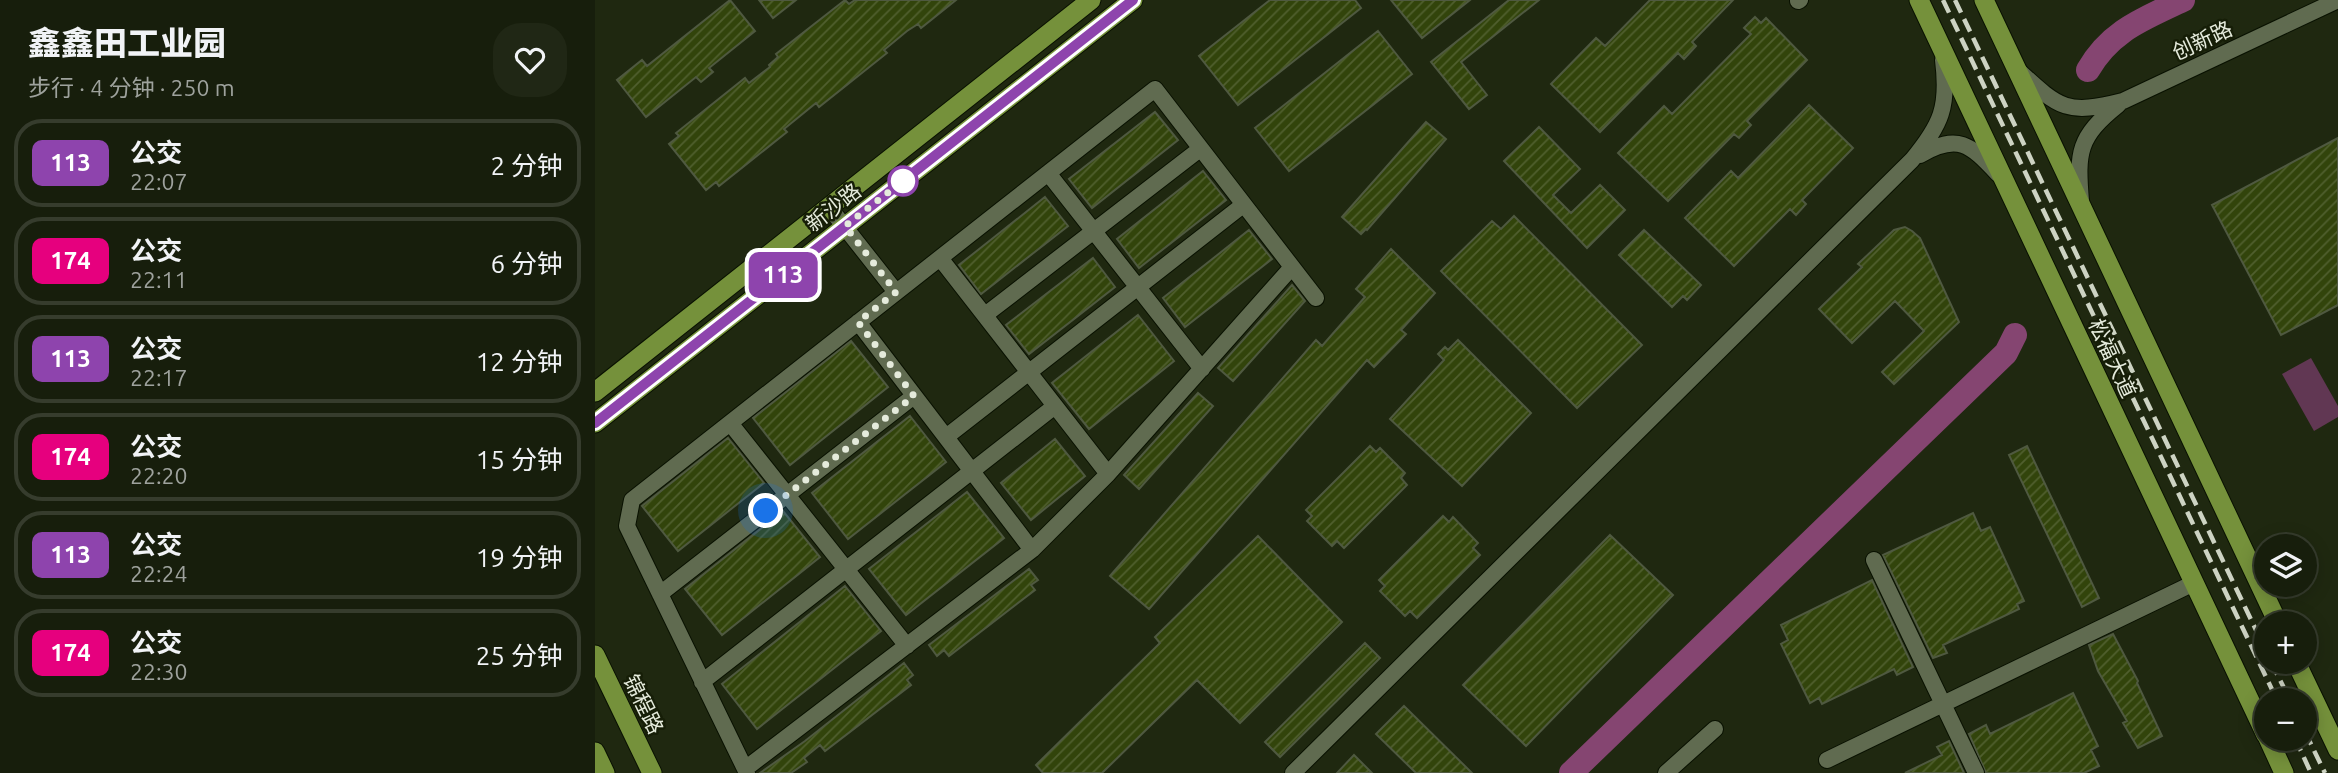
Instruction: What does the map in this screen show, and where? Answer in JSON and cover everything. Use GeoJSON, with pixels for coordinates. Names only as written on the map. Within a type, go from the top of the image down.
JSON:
{"type":"FeatureCollection","features":[{"type":"Feature","properties":{"kind":"main road","name":"新沙路"},"geometry":{"type":"LineString","coordinates":[[599,388],[1091,0]]}},
{"type":"Feature","properties":{"kind":"main road","name":"新沙路"},"geometry":{"type":"LineString","coordinates":[[595,423],[1133,0]]}},
{"type":"Feature","properties":{"kind":"main road","name":"松福大道"},"geometry":{"type":"LineString","coordinates":[[1919,0],[2254,710]]}},
{"type":"Feature","properties":{"kind":"main road","name":"松福大道"},"geometry":{"type":"LineString","coordinates":[[1984,0],[2272,611]]}},
{"type":"Feature","properties":{"kind":"main road","name":"锦程路"},"geometry":{"type":"LineString","coordinates":[[595,655],[652,773]]}},
{"type":"Feature","properties":{"kind":"main road"},"geometry":{"type":"LineString","coordinates":[[2302,674],[2335,737]]}},
{"type":"Feature","properties":{"kind":"main road","name":"松福大道"},"geometry":{"type":"LineString","coordinates":[[2274,751],[2284,773]]}},
{"type":"Feature","properties":{"kind":"main road"},"geometry":{"type":"LineString","coordinates":[[595,752],[605,773]]}},
{"type":"Feature","properties":{"kind":"street","name":"创新路"},"geometry":{"type":"LineString","coordinates":[[2018,70],[2048,97],[2062,105],[2091,109],[2123,101],[2338,0]]}},
{"type":"Feature","properties":{"kind":"street"},"geometry":{"type":"LineString","coordinates":[[1293,773],[1912,160],[1933,134],[1942,117],[1946,81],[1942,49]]}},
{"type":"Feature","properties":{"kind":"street"},"geometry":{"type":"LineString","coordinates":[[1291,268],[1108,474],[1032,550],[746,771],[627,526],[632,500],[1155,89],[1316,298]]}},
{"type":"Feature","properties":{"kind":"street","name":"创新路"},"geometry":{"type":"LineString","coordinates":[[2081,206],[2078,168],[2080,153],[2097,121],[2123,101]]}},
{"type":"Feature","properties":{"kind":"street"},"geometry":{"type":"LineString","coordinates":[[1912,160],[1936,146],[1961,143],[1971,147],[2005,182]]}},
{"type":"Feature","properties":{"kind":"street"},"geometry":{"type":"LineString","coordinates":[[985,315],[1200,149]]}},
{"type":"Feature","properties":{"kind":"street"},"geometry":{"type":"LineString","coordinates":[[1048,173],[1202,369]]}},
{"type":"Feature","properties":{"kind":"street"},"geometry":{"type":"LineString","coordinates":[[946,437],[1243,205]]}},
{"type":"Feature","properties":{"kind":"street"},"geometry":{"type":"LineString","coordinates":[[829,207],[896,292]]}},
{"type":"Feature","properties":{"kind":"street"},"geometry":{"type":"LineString","coordinates":[[940,258],[1108,474]]}},
{"type":"Feature","properties":{"kind":"street"},"geometry":{"type":"LineString","coordinates":[[858,322],[1032,550]]}},
{"type":"Feature","properties":{"kind":"street"},"geometry":{"type":"LineString","coordinates":[[660,594],[914,396]]}},
{"type":"Feature","properties":{"kind":"street"},"geometry":{"type":"LineString","coordinates":[[702,682],[1055,406]]}},
{"type":"Feature","properties":{"kind":"street"},"geometry":{"type":"LineString","coordinates":[[730,423],[907,646]]}},
{"type":"Feature","properties":{"kind":"street"},"geometry":{"type":"LineString","coordinates":[[1874,560],[1976,773]]}},
{"type":"Feature","properties":{"kind":"street"},"geometry":{"type":"LineString","coordinates":[[1827,760],[2194,583]]}},
{"type":"Feature","properties":{"kind":"street"},"geometry":{"type":"LineString","coordinates":[[1666,773],[1715,729]]}},
{"type":"Feature","properties":{"kind":"shaded area"},"geometry":{"type":"Polygon","coordinates":[[[2311,358],[2338,406],[2338,417],[2314,431],[2282,374],[2311,358]]]}},
{"type":"Feature","properties":{"kind":"building"},"geometry":{"type":"Polygon","coordinates":[[[730,0],[755,31],[709,68],[713,72],[701,82],[696,77],[646,117],[617,80],[642,60],[647,66],[730,0]]]}},
{"type":"Feature","properties":{"kind":"building"},"geometry":{"type":"Polygon","coordinates":[[[759,0],[796,0],[773,18],[759,0]]]}},
{"type":"Feature","properties":{"kind":"building"},"geometry":{"type":"Polygon","coordinates":[[[845,0],[849,4],[855,0],[956,0],[921,28],[918,24],[907,31],[884,50],[887,53],[819,107],[816,103],[784,129],[787,132],[719,186],[716,182],[706,190],[669,144],[679,136],[676,133],[745,78],[749,83],[770,67],[778,57],[776,54],[845,0]]]}},
{"type":"Feature","properties":{"kind":"building"},"geometry":{"type":"Polygon","coordinates":[[[1270,0],[1355,0],[1361,8],[1238,105],[1199,56],[1270,0]]]}},
{"type":"Feature","properties":{"kind":"building"},"geometry":{"type":"Polygon","coordinates":[[[1391,0],[1470,0],[1422,38],[1391,0]]]}},
{"type":"Feature","properties":{"kind":"building"},"geometry":{"type":"Polygon","coordinates":[[[1509,0],[1539,0],[1461,62],[1487,95],[1469,109],[1431,62],[1509,0]]]}},
{"type":"Feature","properties":{"kind":"building"},"geometry":{"type":"Polygon","coordinates":[[[1650,0],[1733,0],[1692,42],[1696,46],[1684,59],[1678,53],[1600,132],[1551,84],[1596,38],[1605,46],[1650,0]]]}},
{"type":"Feature","properties":{"kind":"building"},"geometry":{"type":"Polygon","coordinates":[[[1755,17],[1761,23],[1766,18],[1807,60],[1747,121],[1751,125],[1739,138],[1734,134],[1668,201],[1618,153],[1664,106],[1672,114],[1751,34],[1744,28],[1755,17]]]}},
{"type":"Feature","properties":{"kind":"building"},"geometry":{"type":"Polygon","coordinates":[[[1378,31],[1412,74],[1289,171],[1255,128],[1378,31]]]}},
{"type":"Feature","properties":{"kind":"building"},"geometry":{"type":"Polygon","coordinates":[[[1809,105],[1853,148],[1802,200],[1806,204],[1796,215],[1790,209],[1734,266],[1685,218],[1731,171],[1738,178],[1809,105]]]}},
{"type":"Feature","properties":{"kind":"building"},"geometry":{"type":"Polygon","coordinates":[[[1155,112],[1178,140],[1092,208],[1069,179],[1155,112]]]}},
{"type":"Feature","properties":{"kind":"building"},"geometry":{"type":"Polygon","coordinates":[[[1426,122],[1446,139],[1361,234],[1342,217],[1426,122]]]}},
{"type":"Feature","properties":{"kind":"building"},"geometry":{"type":"Polygon","coordinates":[[[1539,127],[1580,169],[1553,195],[1571,213],[1600,185],[1625,210],[1587,248],[1504,161],[1539,127]]]}},
{"type":"Feature","properties":{"kind":"building"},"geometry":{"type":"Polygon","coordinates":[[[2338,138],[2338,305],[2281,335],[2212,205],[2338,138]]]}},
{"type":"Feature","properties":{"kind":"building"},"geometry":{"type":"Polygon","coordinates":[[[1203,171],[1226,200],[1139,268],[1117,239],[1203,171]]]}},
{"type":"Feature","properties":{"kind":"building"},"geometry":{"type":"Polygon","coordinates":[[[1045,197],[1068,226],[981,294],[959,265],[1045,197]]]}},
{"type":"Feature","properties":{"kind":"building"},"geometry":{"type":"Polygon","coordinates":[[[1514,216],[1642,345],[1577,408],[1441,271],[1492,221],[1501,229],[1514,216]]]}},
{"type":"Feature","properties":{"kind":"building"},"geometry":{"type":"Polygon","coordinates":[[[1905,227],[1920,238],[1959,322],[1894,384],[1882,372],[1924,331],[1895,301],[1852,343],[1819,309],[1862,267],[1858,264],[1894,230],[1905,227]]]}},
{"type":"Feature","properties":{"kind":"building"},"geometry":{"type":"Polygon","coordinates":[[[1249,230],[1272,259],[1185,327],[1163,298],[1249,230]]]}},
{"type":"Feature","properties":{"kind":"building"},"geometry":{"type":"Polygon","coordinates":[[[1644,230],[1701,285],[1687,300],[1683,296],[1672,307],[1619,255],[1644,230]]]}},
{"type":"Feature","properties":{"kind":"building"},"geometry":{"type":"Polygon","coordinates":[[[1391,249],[1435,293],[1401,330],[1406,334],[1374,367],[1367,360],[1149,609],[1110,576],[1316,340],[1322,346],[1365,297],[1356,289],[1391,249]]]}},
{"type":"Feature","properties":{"kind":"building"},"geometry":{"type":"Polygon","coordinates":[[[1093,258],[1115,287],[1029,354],[1006,325],[1093,258]]]}},
{"type":"Feature","properties":{"kind":"building"},"geometry":{"type":"Polygon","coordinates":[[[1292,285],[1305,301],[1233,381],[1218,368],[1292,285]]]}},
{"type":"Feature","properties":{"kind":"building"},"geometry":{"type":"Polygon","coordinates":[[[1138,315],[1174,361],[1089,429],[1052,383],[1138,315]]]}},
{"type":"Feature","properties":{"kind":"building"},"geometry":{"type":"Polygon","coordinates":[[[1458,340],[1531,413],[1462,486],[1390,419],[1444,360],[1438,354],[1445,347],[1448,350],[1458,340]]]}},
{"type":"Feature","properties":{"kind":"building"},"geometry":{"type":"Polygon","coordinates":[[[851,341],[888,387],[790,465],[753,418],[851,341]]]}},
{"type":"Feature","properties":{"kind":"building"},"geometry":{"type":"Polygon","coordinates":[[[1198,393],[1213,406],[1139,489],[1124,475],[1198,393]]]}},
{"type":"Feature","properties":{"kind":"building"},"geometry":{"type":"Polygon","coordinates":[[[910,416],[946,462],[848,539],[812,493],[910,416]]]}},
{"type":"Feature","properties":{"kind":"building"},"geometry":{"type":"Polygon","coordinates":[[[728,438],[764,483],[678,551],[642,506],[728,438]]]}},
{"type":"Feature","properties":{"kind":"building"},"geometry":{"type":"Polygon","coordinates":[[[1055,439],[1085,476],[1031,520],[1001,483],[1055,439]]]}},
{"type":"Feature","properties":{"kind":"building"},"geometry":{"type":"Polygon","coordinates":[[[1370,446],[1376,452],[1380,448],[1405,473],[1401,478],[1407,485],[1344,548],[1337,541],[1332,546],[1307,521],[1312,516],[1306,510],[1370,446]]]}},
{"type":"Feature","properties":{"kind":"building"},"geometry":{"type":"Polygon","coordinates":[[[2027,446],[2099,598],[2082,607],[2009,455],[2027,446]]]}},
{"type":"Feature","properties":{"kind":"building"},"geometry":{"type":"Polygon","coordinates":[[[967,492],[1004,538],[906,615],[869,569],[967,492]]]}},
{"type":"Feature","properties":{"kind":"building"},"geometry":{"type":"Polygon","coordinates":[[[783,511],[820,557],[722,635],[685,589],[783,511]]]}},
{"type":"Feature","properties":{"kind":"building"},"geometry":{"type":"Polygon","coordinates":[[[1973,513],[1981,531],[1990,527],[2024,601],[2017,604],[2019,609],[1943,645],[1947,653],[1933,658],[1883,555],[1973,513]]]}},
{"type":"Feature","properties":{"kind":"building"},"geometry":{"type":"Polygon","coordinates":[[[1443,516],[1449,522],[1453,517],[1478,543],[1473,548],[1480,555],[1417,618],[1410,611],[1405,616],[1380,591],[1385,586],[1379,580],[1443,516]]]}},
{"type":"Feature","properties":{"kind":"building"},"geometry":{"type":"Polygon","coordinates":[[[1610,535],[1673,595],[1526,746],[1463,685],[1610,535]]]}},
{"type":"Feature","properties":{"kind":"building"},"geometry":{"type":"Polygon","coordinates":[[[1258,536],[1342,622],[1240,723],[1197,680],[1102,773],[1043,773],[1036,765],[1160,643],[1155,637],[1258,536]]]}},
{"type":"Feature","properties":{"kind":"building"},"geometry":{"type":"Polygon","coordinates":[[[1029,569],[1038,580],[1031,585],[1035,590],[949,656],[944,650],[937,656],[929,645],[1029,569]]]}},
{"type":"Feature","properties":{"kind":"building"},"geometry":{"type":"Polygon","coordinates":[[[1872,580],[1913,667],[1897,675],[1894,669],[1822,704],[1819,698],[1810,703],[1781,644],[1788,640],[1781,625],[1872,580]]]}},
{"type":"Feature","properties":{"kind":"building"},"geometry":{"type":"Polygon","coordinates":[[[845,586],[881,631],[757,729],[722,684],[845,586]]]}},
{"type":"Feature","properties":{"kind":"building"},"geometry":{"type":"Polygon","coordinates":[[[2113,634],[2138,681],[2162,736],[2138,748],[2123,723],[2127,721],[2098,671],[2089,645],[2113,634]]]}},
{"type":"Feature","properties":{"kind":"building"},"geometry":{"type":"Polygon","coordinates":[[[1365,643],[1380,658],[1280,757],[1265,742],[1365,643]]]}},
{"type":"Feature","properties":{"kind":"building"},"geometry":{"type":"Polygon","coordinates":[[[904,663],[913,675],[907,680],[911,685],[825,751],[820,745],[804,758],[807,762],[791,773],[760,773],[805,741],[904,663]]]}},
{"type":"Feature","properties":{"kind":"building"},"geometry":{"type":"Polygon","coordinates":[[[2073,693],[2098,746],[2091,750],[2099,766],[2084,773],[1986,773],[1969,734],[1986,725],[1990,734],[2073,693]]]}},
{"type":"Feature","properties":{"kind":"building"},"geometry":{"type":"Polygon","coordinates":[[[1404,706],[1472,773],[1416,773],[1376,734],[1404,706]]]}},
{"type":"Feature","properties":{"kind":"building"},"geometry":{"type":"Polygon","coordinates":[[[1949,741],[1964,773],[1905,773],[1942,755],[1937,747],[1949,741]]]}},
{"type":"Feature","properties":{"kind":"building"},"geometry":{"type":"Polygon","coordinates":[[[1354,755],[1372,773],[1337,773],[1354,755]]]}},
{"type":"Feature","properties":{"kind":"waterway"},"geometry":{"type":"LineString","coordinates":[[2088,70],[2097,56],[2118,35],[2183,0]]}},
{"type":"Feature","properties":{"kind":"waterway"},"geometry":{"type":"LineString","coordinates":[[1571,773],[2006,353],[2015,335]]}},
{"type":"Feature","properties":{"kind":"railway"},"geometry":{"type":"LineString","coordinates":[[1943,0],[2271,688]]}},
{"type":"Feature","properties":{"kind":"railway"},"geometry":{"type":"LineString","coordinates":[[1955,0],[2254,626]]}},
{"type":"Feature","properties":{"kind":"railway"},"geometry":{"type":"LineString","coordinates":[[2277,674],[2284,688]]}},
{"type":"Feature","properties":{"kind":"railway"},"geometry":{"type":"LineString","coordinates":[[2301,751],[2311,773]]}},
{"type":"Feature","properties":{"kind":"railway"},"geometry":{"type":"LineString","coordinates":[[2314,751],[2325,773]]}},
{"type":"Feature","properties":{"kind":"bus line","name":"113"},"geometry":{"type":"LineString","coordinates":[[595,423],[1133,0]]}},
{"type":"Feature","properties":{"kind":"route"},"geometry":{"type":"LineString","coordinates":[[766,511],[914,396],[858,322],[896,292],[845,226],[907,178],[903,181]]}}]}
